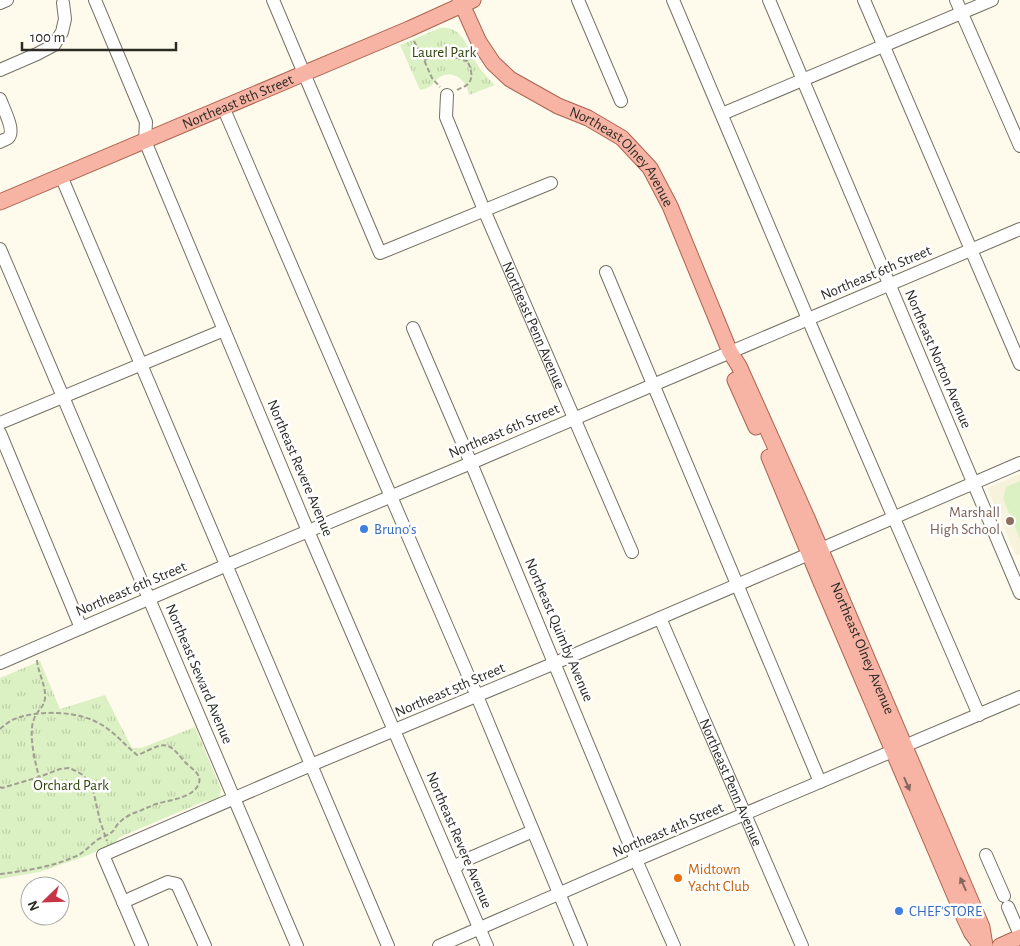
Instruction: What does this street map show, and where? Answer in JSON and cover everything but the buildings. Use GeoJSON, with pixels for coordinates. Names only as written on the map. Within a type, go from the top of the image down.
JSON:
{"type":"FeatureCollection","features":[{"type":"Feature","properties":{"kind":"main road","name":"Northeast 8th Street"},"geometry":{"type":"LineString","coordinates":[[0,202],[409,29],[465,2]]}},
{"type":"Feature","properties":{"kind":"main road","name":"Northeast Olney Avenue"},"geometry":{"type":"LineString","coordinates":[[465,2],[480,42],[494,63],[510,79],[558,106],[588,118],[622,138],[650,168],[670,206],[730,352],[730,368],[746,406],[815,552],[899,749],[982,928],[983,946]]}},
{"type":"Feature","properties":{"kind":"main road"},"geometry":{"type":"LineString","coordinates":[[1000,946],[1020,936]]}},
{"type":"Feature","properties":{"kind":"street"},"geometry":{"type":"LineString","coordinates":[[0,3],[7,0]]}},
{"type":"Feature","properties":{"kind":"street","name":"Northeast Revere Avenue"},"geometry":{"type":"LineString","coordinates":[[95,0],[146,122],[144,141],[308,531],[487,946]]}},
{"type":"Feature","properties":{"kind":"street"},"geometry":{"type":"LineString","coordinates":[[273,0],[380,253],[551,183]]}},
{"type":"Feature","properties":{"kind":"street"},"geometry":{"type":"LineString","coordinates":[[578,0],[621,101]]}},
{"type":"Feature","properties":{"kind":"street"},"geometry":{"type":"LineString","coordinates":[[673,0],[979,715]]}},
{"type":"Feature","properties":{"kind":"street","name":"Northeast Norton Avenue"},"geometry":{"type":"LineString","coordinates":[[769,0],[1020,593]]}},
{"type":"Feature","properties":{"kind":"street"},"geometry":{"type":"LineString","coordinates":[[864,0],[1020,364]]}},
{"type":"Feature","properties":{"kind":"street"},"geometry":{"type":"LineString","coordinates":[[956,0],[1020,146]]}},
{"type":"Feature","properties":{"kind":"street"},"geometry":{"type":"LineString","coordinates":[[722,114],[992,0]]}},
{"type":"Feature","properties":{"kind":"street"},"geometry":{"type":"LineString","coordinates":[[0,70],[54,45],[62,32],[64,1]]}},
{"type":"Feature","properties":{"kind":"street","name":"Northeast Penn Avenue"},"geometry":{"type":"LineString","coordinates":[[447,95],[446,117],[484,210],[632,552]]}},
{"type":"Feature","properties":{"kind":"street"},"geometry":{"type":"LineString","coordinates":[[0,99],[10,123],[11,133],[0,142]]}},
{"type":"Feature","properties":{"kind":"street"},"geometry":{"type":"LineString","coordinates":[[223,107],[477,696],[581,946]]}},
{"type":"Feature","properties":{"kind":"street"},"geometry":{"type":"LineString","coordinates":[[61,176],[388,946]]}},
{"type":"Feature","properties":{"kind":"street","name":"Northeast 6th Street"},"geometry":{"type":"LineString","coordinates":[[0,663],[1020,229]]}},
{"type":"Feature","properties":{"kind":"street","name":"Northeast Seward Avenue"},"geometry":{"type":"LineString","coordinates":[[0,249],[297,946]]}},
{"type":"Feature","properties":{"kind":"street"},"geometry":{"type":"LineString","coordinates":[[606,272],[820,782]]}},
{"type":"Feature","properties":{"kind":"street","name":"Northeast Quimby Avenue"},"geometry":{"type":"LineString","coordinates":[[413,328],[636,860],[674,946]]}},
{"type":"Feature","properties":{"kind":"street"},"geometry":{"type":"LineString","coordinates":[[0,423],[224,330]]}},
{"type":"Feature","properties":{"kind":"street"},"geometry":{"type":"LineString","coordinates":[[0,433],[81,628]]}},
{"type":"Feature","properties":{"kind":"street","name":"Northeast 5th Street"},"geometry":{"type":"LineString","coordinates":[[107,854],[311,765],[555,663],[1020,463]]}},
{"type":"Feature","properties":{"kind":"street","name":"Northeast Penn Avenue"},"geometry":{"type":"LineString","coordinates":[[660,618],[802,946]]}},
{"type":"Feature","properties":{"kind":"street","name":"Northeast 4th Street"},"geometry":{"type":"LineString","coordinates":[[439,946],[1020,697]]}},
{"type":"Feature","properties":{"kind":"street"},"geometry":{"type":"LineString","coordinates":[[454,870],[459,864],[481,853],[533,831]]}},
{"type":"Feature","properties":{"kind":"street"},"geometry":{"type":"LineString","coordinates":[[447,853],[481,853]]}},
{"type":"Feature","properties":{"kind":"street"},"geometry":{"type":"LineString","coordinates":[[107,854],[123,902],[142,946]]}},
{"type":"Feature","properties":{"kind":"street"},"geometry":{"type":"LineString","coordinates":[[986,855],[1020,936]]}},
{"type":"Feature","properties":{"kind":"street"},"geometry":{"type":"LineString","coordinates":[[123,902],[168,882],[177,884],[205,946]]}},
{"type":"Feature","properties":{"kind":"path"},"geometry":{"type":"LineString","coordinates":[[409,29],[432,78],[447,95],[468,85],[472,70],[467,61],[449,55],[443,58],[440,54]]}},
{"type":"Feature","properties":{"kind":"path"},"geometry":{"type":"LineString","coordinates":[[424,60],[440,54],[444,49],[448,50],[449,55]]}},
{"type":"Feature","properties":{"kind":"path"},"geometry":{"type":"LineString","coordinates":[[467,61],[485,50]]}},
{"type":"Feature","properties":{"kind":"path"},"geometry":{"type":"LineString","coordinates":[[38,647],[37,662],[45,690],[43,707],[33,720],[32,731],[39,777]]}},
{"type":"Feature","properties":{"kind":"path"},"geometry":{"type":"LineString","coordinates":[[0,729],[19,717],[36,714],[55,713],[88,717],[105,726],[137,755],[154,747],[167,745],[174,748],[200,779],[199,784],[186,796],[152,805],[125,818],[119,822],[112,832],[98,839],[74,858],[26,871],[0,874]]}},
{"type":"Feature","properties":{"kind":"path"},"geometry":{"type":"LineString","coordinates":[[0,787],[39,777],[60,769],[69,768],[76,770],[84,776],[94,794],[105,836],[107,854]]}},
{"type":"Feature","properties":{"kind":"shaded area","name":"Marshall High School"},"geometry":{"type":"Polygon","coordinates":[[[1020,474],[1020,554],[1016,556],[987,488],[1020,474]]]}},
{"type":"Feature","properties":{"kind":"green space","name":"Laurel Park"},"geometry":{"type":"Polygon","coordinates":[[[440,28],[448,28],[460,35],[479,67],[495,85],[469,95],[463,81],[450,74],[440,77],[431,86],[420,90],[400,45],[440,28]]]}},
{"type":"Feature","properties":{"kind":"green space"},"geometry":{"type":"Polygon","coordinates":[[[1020,481],[1020,539],[1003,498],[1006,487],[1020,481]]]}},
{"type":"Feature","properties":{"kind":"green space","name":"Orchard Park"},"geometry":{"type":"Polygon","coordinates":[[[40,661],[60,709],[105,695],[132,748],[141,748],[195,727],[221,789],[217,800],[212,802],[205,801],[120,837],[115,843],[86,856],[39,872],[0,879],[0,678],[40,661]]]}},
{"type":"Feature","properties":{"kind":"place","name":"Marshall High School"},"geometry":{"type":"Point","coordinates":[1010,521]}},
{"type":"Feature","properties":{"kind":"place","name":"Bruno's"},"geometry":{"type":"Point","coordinates":[364,529]}},
{"type":"Feature","properties":{"kind":"place","name":"Midtown Yacht Club"},"geometry":{"type":"Point","coordinates":[678,878]}},
{"type":"Feature","properties":{"kind":"place","name":"CHEF'STORE"},"geometry":{"type":"Point","coordinates":[899,911]}}]}
